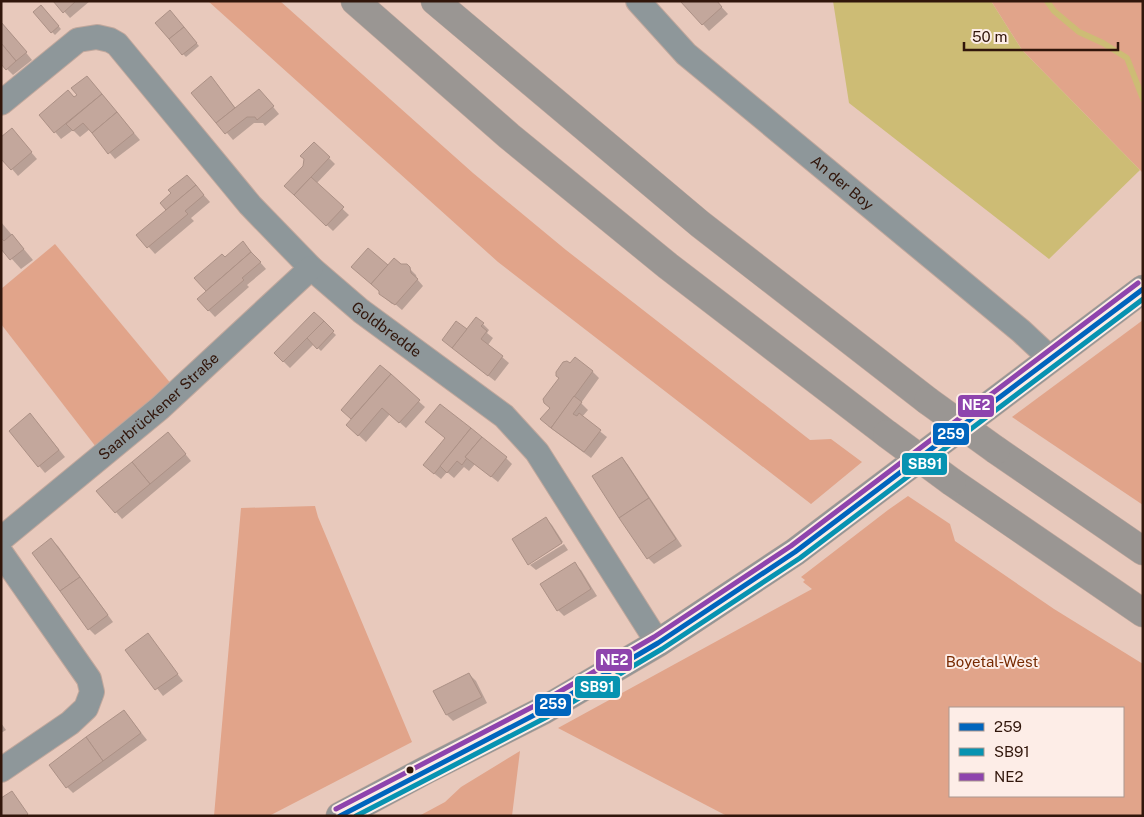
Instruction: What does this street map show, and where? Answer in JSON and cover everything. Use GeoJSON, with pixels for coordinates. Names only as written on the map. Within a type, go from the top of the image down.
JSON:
{"type":"FeatureCollection","features":[{"type":"Feature","properties":{"kind":"highway"},"geometry":{"type":"LineString","coordinates":[[355,1],[509,136],[668,266],[952,482],[1143,613]]}},
{"type":"Feature","properties":{"kind":"highway"},"geometry":{"type":"LineString","coordinates":[[435,1],[700,224],[928,402],[1143,551]]}},
{"type":"Feature","properties":{"kind":"main road"},"geometry":{"type":"LineString","coordinates":[[340,816],[544,710],[658,643],[795,552],[1143,289]]}},
{"type":"Feature","properties":{"kind":"street","name":"An der Boy"},"geometry":{"type":"LineString","coordinates":[[638,1],[686,54],[1021,331],[1051,359]]}},
{"type":"Feature","properties":{"kind":"street","name":"Goldbredde"},"geometry":{"type":"LineString","coordinates":[[1,103],[78,40],[91,37],[103,38],[116,44],[250,205],[312,268],[362,311],[504,416],[537,452],[658,643]]}},
{"type":"Feature","properties":{"kind":"street","name":"Saarbrückener Straße"},"geometry":{"type":"LineString","coordinates":[[1,540],[160,408],[312,268]]}},
{"type":"Feature","properties":{"kind":"street"},"geometry":{"type":"LineString","coordinates":[[1,553],[89,679],[92,692],[86,708],[70,723],[1,770]]}},
{"type":"Feature","properties":{"kind":"green space"},"geometry":{"type":"Polygon","coordinates":[[[208,1],[280,1],[473,173],[566,250],[810,440],[831,439],[862,462],[811,504],[498,262],[208,1]]]}},
{"type":"Feature","properties":{"kind":"green space"},"geometry":{"type":"Polygon","coordinates":[[[991,1],[1143,1],[1143,173],[1022,50],[991,1]]]}},
{"type":"Feature","properties":{"kind":"green space"},"geometry":{"type":"Polygon","coordinates":[[[55,244],[172,385],[96,447],[1,324],[1,289],[55,244]]]}},
{"type":"Feature","properties":{"kind":"green space"},"geometry":{"type":"Polygon","coordinates":[[[1143,320],[1143,505],[1012,417],[1143,320]]]}},
{"type":"Feature","properties":{"kind":"green space","name":"Boyetal-West"},"geometry":{"type":"Polygon","coordinates":[[[908,496],[950,524],[955,541],[1054,609],[1143,664],[1143,816],[727,816],[558,728],[812,589],[803,582],[805,580],[801,577],[908,496]]]}},
{"type":"Feature","properties":{"kind":"green space"},"geometry":{"type":"Polygon","coordinates":[[[315,506],[412,742],[269,816],[214,816],[241,508],[315,506]]]}},
{"type":"Feature","properties":{"kind":"green space"},"geometry":{"type":"Polygon","coordinates":[[[520,751],[512,816],[419,816],[445,802],[461,787],[520,751]]]}},
{"type":"Feature","properties":{"kind":"shaded area"},"geometry":{"type":"Polygon","coordinates":[[[833,1],[991,1],[1022,50],[1140,170],[1049,259],[849,103],[833,1]]]}},
{"type":"Feature","properties":{"kind":"building"},"geometry":{"type":"Polygon","coordinates":[[[53,1],[76,1],[63,13],[53,1]]]}},
{"type":"Feature","properties":{"kind":"building"},"geometry":{"type":"Polygon","coordinates":[[[680,1],[717,1],[722,7],[702,25],[680,1]]]}},
{"type":"Feature","properties":{"kind":"building"},"geometry":{"type":"Polygon","coordinates":[[[41,5],[59,26],[51,33],[33,12],[41,5]]]}},
{"type":"Feature","properties":{"kind":"building"},"geometry":{"type":"Polygon","coordinates":[[[170,10],[184,27],[169,39],[155,23],[170,10]]]}},
{"type":"Feature","properties":{"kind":"building"},"geometry":{"type":"Polygon","coordinates":[[[1,22],[27,52],[16,61],[1,43],[1,22]]]}},
{"type":"Feature","properties":{"kind":"building"},"geometry":{"type":"Polygon","coordinates":[[[184,27],[197,43],[182,55],[169,39],[184,27]]]}},
{"type":"Feature","properties":{"kind":"building"},"geometry":{"type":"Polygon","coordinates":[[[1,43],[16,61],[6,70],[1,64],[1,43]]]}},
{"type":"Feature","properties":{"kind":"building"},"geometry":{"type":"Polygon","coordinates":[[[87,76],[102,94],[54,133],[39,115],[68,90],[74,97],[77,95],[71,88],[87,76]]]}},
{"type":"Feature","properties":{"kind":"building"},"geometry":{"type":"Polygon","coordinates":[[[211,76],[235,108],[216,123],[191,93],[211,76]]]}},
{"type":"Feature","properties":{"kind":"building"},"geometry":{"type":"Polygon","coordinates":[[[259,89],[274,106],[257,120],[255,117],[247,117],[225,134],[216,123],[259,89]]]}},
{"type":"Feature","properties":{"kind":"building"},"geometry":{"type":"Polygon","coordinates":[[[102,94],[117,112],[92,133],[83,123],[73,131],[66,124],[102,94]]]}},
{"type":"Feature","properties":{"kind":"building"},"geometry":{"type":"Polygon","coordinates":[[[117,112],[134,133],[108,154],[92,133],[117,112]]]}},
{"type":"Feature","properties":{"kind":"building"},"geometry":{"type":"Polygon","coordinates":[[[12,128],[32,152],[11,170],[1,159],[1,137],[12,128]]]}},
{"type":"Feature","properties":{"kind":"building"},"geometry":{"type":"Polygon","coordinates":[[[314,142],[330,157],[294,195],[284,186],[303,166],[304,159],[300,156],[314,142]]]}},
{"type":"Feature","properties":{"kind":"building"},"geometry":{"type":"Polygon","coordinates":[[[187,175],[196,185],[166,210],[160,203],[171,193],[168,190],[187,175]]]}},
{"type":"Feature","properties":{"kind":"building"},"geometry":{"type":"Polygon","coordinates":[[[311,177],[344,207],[326,226],[294,195],[311,177]]]}},
{"type":"Feature","properties":{"kind":"building"},"geometry":{"type":"Polygon","coordinates":[[[196,185],[204,195],[185,211],[188,214],[147,248],[136,235],[196,185]]]}},
{"type":"Feature","properties":{"kind":"building"},"geometry":{"type":"Polygon","coordinates":[[[12,234],[24,249],[10,260],[1,249],[1,238],[4,241],[12,234]]]}},
{"type":"Feature","properties":{"kind":"building"},"geometry":{"type":"Polygon","coordinates":[[[243,241],[251,252],[206,291],[194,278],[222,254],[225,257],[243,241]]]}},
{"type":"Feature","properties":{"kind":"building"},"geometry":{"type":"Polygon","coordinates":[[[368,248],[388,265],[371,284],[351,267],[368,248]]]}},
{"type":"Feature","properties":{"kind":"building"},"geometry":{"type":"Polygon","coordinates":[[[251,252],[261,262],[242,278],[244,280],[208,311],[197,299],[251,252]]]}},
{"type":"Feature","properties":{"kind":"building"},"geometry":{"type":"Polygon","coordinates":[[[394,258],[401,264],[407,264],[410,267],[411,273],[418,279],[395,305],[379,294],[379,291],[371,284],[394,258]]]}},
{"type":"Feature","properties":{"kind":"building"},"geometry":{"type":"Polygon","coordinates":[[[314,312],[324,321],[283,362],[274,353],[314,312]]]}},
{"type":"Feature","properties":{"kind":"building"},"geometry":{"type":"Polygon","coordinates":[[[476,317],[484,323],[481,326],[487,331],[481,339],[503,356],[488,376],[452,348],[476,317]]]}},
{"type":"Feature","properties":{"kind":"building"},"geometry":{"type":"Polygon","coordinates":[[[324,321],[334,331],[317,349],[307,338],[324,321]]]}},
{"type":"Feature","properties":{"kind":"building"},"geometry":{"type":"Polygon","coordinates":[[[456,321],[467,329],[452,348],[442,340],[456,321]]]}},
{"type":"Feature","properties":{"kind":"building"},"geometry":{"type":"Polygon","coordinates":[[[575,357],[593,371],[551,428],[540,419],[550,408],[544,403],[543,399],[559,378],[556,376],[556,372],[563,362],[567,361],[570,363],[575,357]]]}},
{"type":"Feature","properties":{"kind":"building"},"geometry":{"type":"Polygon","coordinates":[[[380,365],[391,374],[351,419],[341,410],[380,365]]]}},
{"type":"Feature","properties":{"kind":"building"},"geometry":{"type":"Polygon","coordinates":[[[391,374],[420,400],[399,423],[382,408],[358,436],[346,425],[391,374]]]}},
{"type":"Feature","properties":{"kind":"building"},"geometry":{"type":"Polygon","coordinates":[[[574,396],[582,402],[573,414],[577,416],[579,413],[601,430],[584,452],[551,428],[574,396]]]}},
{"type":"Feature","properties":{"kind":"building"},"geometry":{"type":"Polygon","coordinates":[[[440,404],[471,428],[434,474],[423,465],[445,438],[425,422],[440,404]]]}},
{"type":"Feature","properties":{"kind":"building"},"geometry":{"type":"Polygon","coordinates":[[[30,413],[59,450],[38,467],[9,431],[30,413]]]}},
{"type":"Feature","properties":{"kind":"building"},"geometry":{"type":"Polygon","coordinates":[[[471,428],[482,437],[465,457],[467,458],[462,465],[457,461],[447,473],[440,466],[471,428]]]}},
{"type":"Feature","properties":{"kind":"building"},"geometry":{"type":"Polygon","coordinates":[[[168,432],[186,454],[150,484],[132,462],[168,432]]]}},
{"type":"Feature","properties":{"kind":"building"},"geometry":{"type":"Polygon","coordinates":[[[482,437],[507,457],[491,477],[465,457],[482,437]]]}},
{"type":"Feature","properties":{"kind":"building"},"geometry":{"type":"Polygon","coordinates":[[[622,457],[649,498],[619,518],[592,476],[622,457]]]}},
{"type":"Feature","properties":{"kind":"building"},"geometry":{"type":"Polygon","coordinates":[[[132,462],[150,484],[115,513],[96,491],[132,462]]]}},
{"type":"Feature","properties":{"kind":"building"},"geometry":{"type":"Polygon","coordinates":[[[649,498],[676,539],[647,559],[619,518],[649,498]]]}},
{"type":"Feature","properties":{"kind":"building"},"geometry":{"type":"Polygon","coordinates":[[[546,517],[562,543],[528,565],[512,539],[546,517]]]}},
{"type":"Feature","properties":{"kind":"building"},"geometry":{"type":"Polygon","coordinates":[[[51,538],[80,577],[60,591],[32,553],[51,538]]]}},
{"type":"Feature","properties":{"kind":"building"},"geometry":{"type":"Polygon","coordinates":[[[575,562],[591,589],[557,611],[540,584],[575,562]]]}},
{"type":"Feature","properties":{"kind":"building"},"geometry":{"type":"Polygon","coordinates":[[[80,577],[108,615],[88,630],[60,591],[80,577]]]}},
{"type":"Feature","properties":{"kind":"building"},"geometry":{"type":"Polygon","coordinates":[[[148,633],[178,674],[155,690],[125,650],[148,633]]]}},
{"type":"Feature","properties":{"kind":"building"},"geometry":{"type":"Polygon","coordinates":[[[469,673],[482,697],[446,715],[433,691],[469,673]]]}},
{"type":"Feature","properties":{"kind":"building"},"geometry":{"type":"Polygon","coordinates":[[[124,710],[141,733],[103,761],[86,737],[124,710]]]}},
{"type":"Feature","properties":{"kind":"building"},"geometry":{"type":"Polygon","coordinates":[[[86,737],[103,761],[66,788],[49,765],[86,737]]]}},
{"type":"Feature","properties":{"kind":"building"},"geometry":{"type":"Polygon","coordinates":[[[12,791],[28,814],[26,816],[1,816],[1,798],[12,791]]]}},
{"type":"Feature","properties":{"kind":"waterway"},"geometry":{"type":"LineString","coordinates":[[1047,1],[1054,11],[1079,32],[1103,43],[1127,58],[1143,99]]}},
{"type":"Feature","properties":{"kind":"transit line","name":"NE2"},"geometry":{"type":"LineString","coordinates":[[336,809],[540,703],[654,637],[791,546],[1138,283]]}},
{"type":"Feature","properties":{"kind":"transit line","name":"259"},"geometry":{"type":"LineString","coordinates":[[340,816],[544,710],[658,643],[795,552],[1143,289]]}},
{"type":"Feature","properties":{"kind":"transit line","name":"SB91"},"geometry":{"type":"LineString","coordinates":[[356,816],[547,717],[662,649],[800,558],[1143,299]]}}]}
